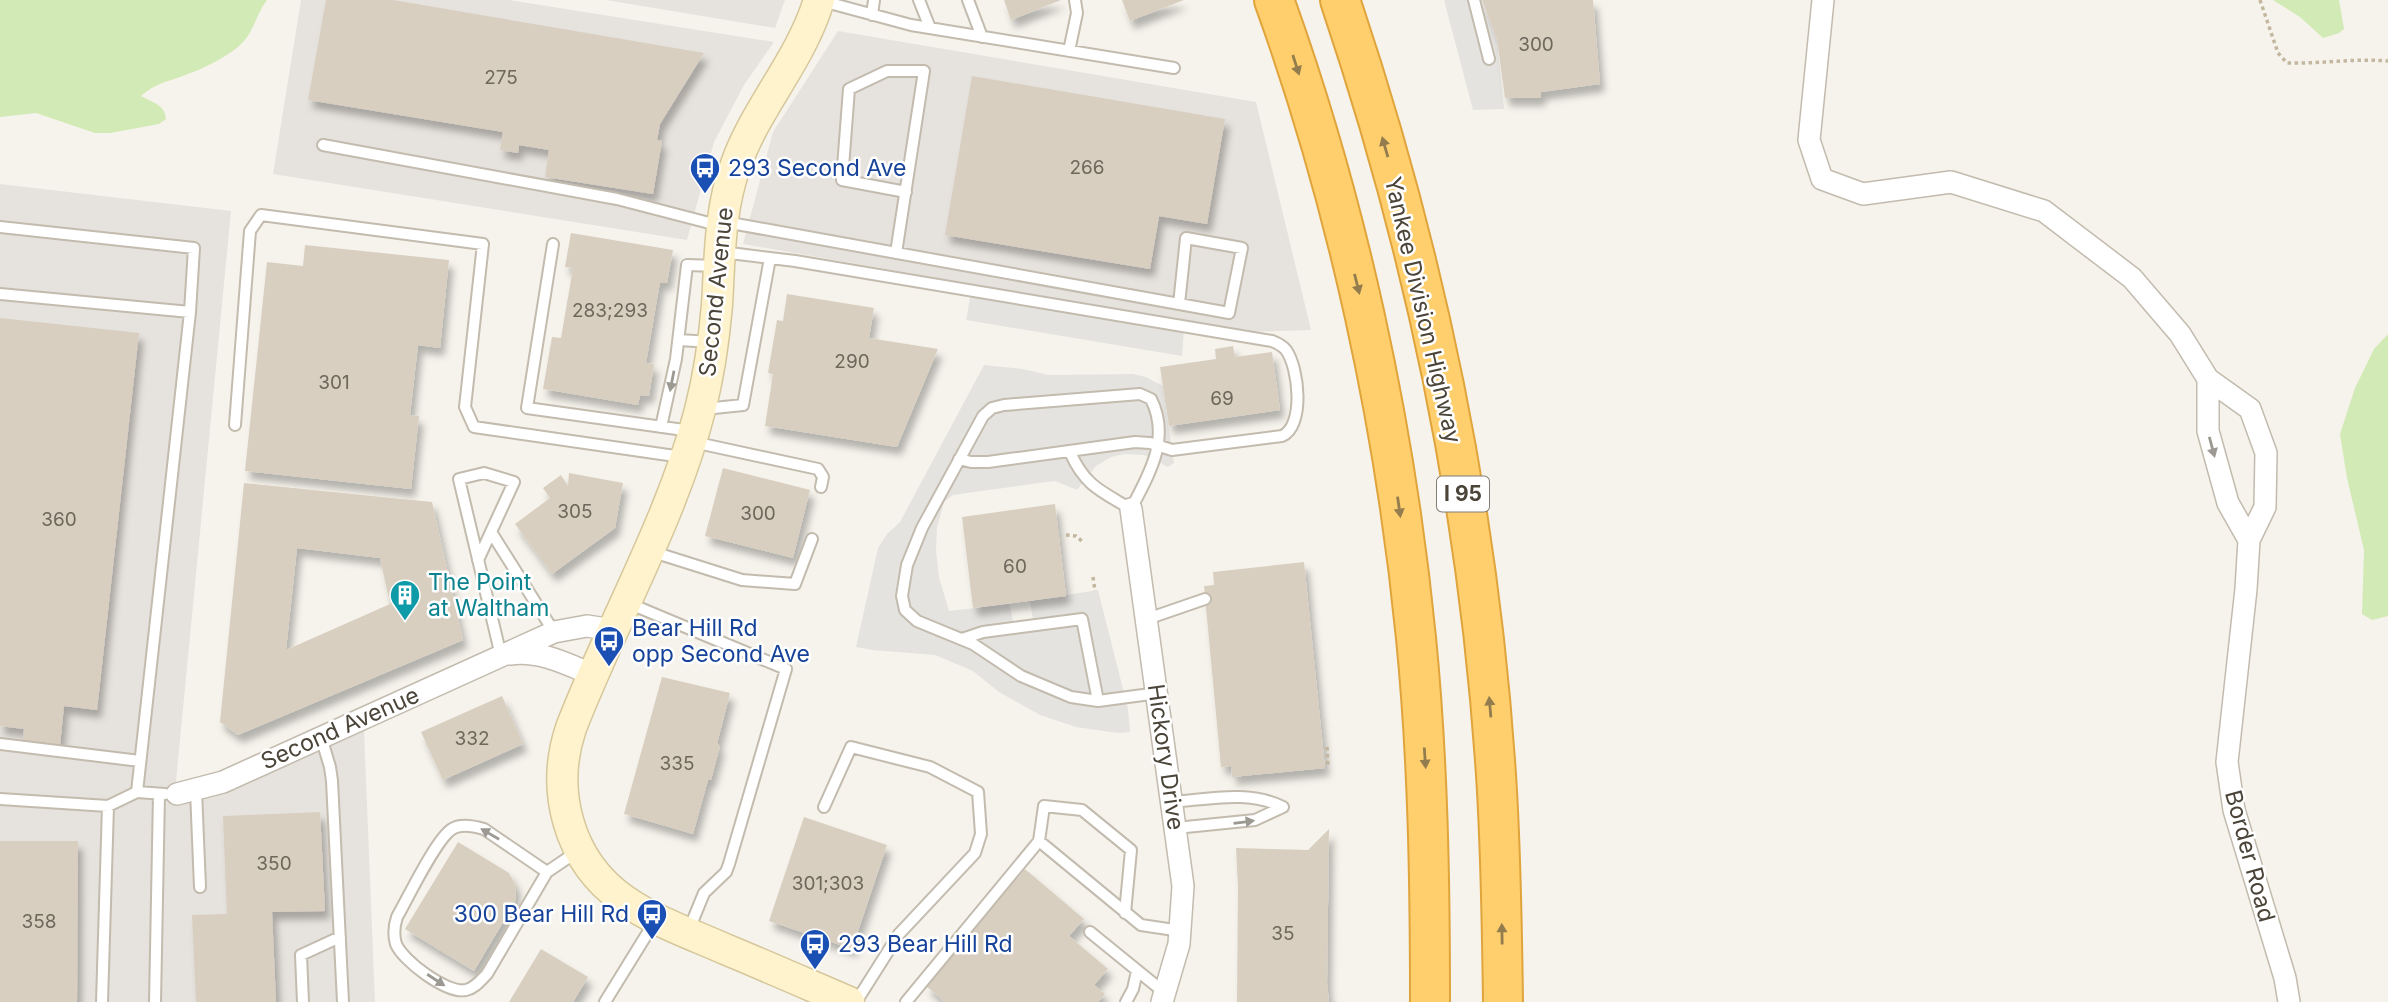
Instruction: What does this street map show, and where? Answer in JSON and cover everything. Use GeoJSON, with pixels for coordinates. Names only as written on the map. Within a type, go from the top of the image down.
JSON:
{"type":"FeatureCollection","features":[{"type":"Feature","properties":{"kind":"highway"},"geometry":{"type":"LineString","coordinates":[[1274,0],[1304,88],[1359,291],[1386,426],[1408,569],[1422,706],[1429,847],[1430,1002]]}},
{"type":"Feature","properties":{"kind":"highway","name":"Yankee Division Highway"},"geometry":{"type":"LineString","coordinates":[[1340,0],[1375,112],[1415,262],[1437,357],[1464,497],[1483,635],[1496,775],[1503,1002]]}},
{"type":"Feature","properties":{"kind":"street","name":"Second Avenue"},"geometry":{"type":"LineString","coordinates":[[501,656],[524,653],[546,656],[593,675],[648,550],[692,435],[713,342],[720,241],[729,187],[740,153],[801,45],[819,0]]}},
{"type":"Feature","properties":{"kind":"street","name":"Border Road"},"geometry":{"type":"LineString","coordinates":[[1823,0],[1809,140],[1822,179],[1863,194],[1951,182],[2044,211],[2132,278],[2180,334],[2207,379],[2250,409],[2266,453],[2265,507],[2249,540],[2227,762],[2234,810],[2285,978],[2289,1002]]}},
{"type":"Feature","properties":{"kind":"street","name":"Border Road"},"geometry":{"type":"LineString","coordinates":[[2207,379],[2208,431],[2228,503],[2249,540]]}},
{"type":"Feature","properties":{"kind":"street","name":"Hickory Drive"},"geometry":{"type":"LineString","coordinates":[[1132,509],[1183,886],[1181,931],[1163,998]]}},
{"type":"Feature","properties":{"kind":"street","name":"Second Avenue"},"geometry":{"type":"LineString","coordinates":[[177,793],[223,782],[554,632],[587,626],[613,630]]}},
{"type":"Feature","properties":{"kind":"street"},"geometry":{"type":"LineString","coordinates":[[593,675],[568,738],[562,769],[565,812],[580,850],[606,886],[633,906],[688,933],[849,1002]]}},
{"type":"Feature","properties":{"kind":"lane"},"geometry":{"type":"LineString","coordinates":[[819,0],[929,28],[1174,68]]}},
{"type":"Feature","properties":{"kind":"lane"},"geometry":{"type":"LineString","coordinates":[[872,15],[874,0]]}},
{"type":"Feature","properties":{"kind":"lane"},"geometry":{"type":"LineString","coordinates":[[919,0],[929,28]]}},
{"type":"Feature","properties":{"kind":"lane"},"geometry":{"type":"LineString","coordinates":[[968,0],[982,37]]}},
{"type":"Feature","properties":{"kind":"lane"},"geometry":{"type":"LineString","coordinates":[[1069,51],[1077,13],[1075,0]]}},
{"type":"Feature","properties":{"kind":"lane"},"geometry":{"type":"LineString","coordinates":[[1474,0],[1489,59]]}},
{"type":"Feature","properties":{"kind":"lane"},"geometry":{"type":"LineString","coordinates":[[897,253],[924,71],[887,71],[849,89],[842,180],[906,192]]}},
{"type":"Feature","properties":{"kind":"lane"},"geometry":{"type":"LineString","coordinates":[[323,145],[617,199],[720,241],[770,258],[1272,341],[1286,350],[1297,390],[1296,418],[1287,434],[1273,438],[1172,450],[1135,442],[980,463],[959,459]]}},
{"type":"Feature","properties":{"kind":"lane"},"geometry":{"type":"LineString","coordinates":[[235,425],[250,231],[261,215],[483,244],[465,407],[474,426],[692,435],[743,405],[770,258]]}},
{"type":"Feature","properties":{"kind":"lane"},"geometry":{"type":"LineString","coordinates":[[0,227],[194,248],[190,312],[137,792]]}},
{"type":"Feature","properties":{"kind":"lane"},"geometry":{"type":"LineString","coordinates":[[661,427],[679,340],[687,265],[720,241],[897,253],[1179,304],[1229,313],[1242,248],[1186,238],[1179,304]]}},
{"type":"Feature","properties":{"kind":"lane"},"geometry":{"type":"LineString","coordinates":[[553,244],[527,408],[661,427],[692,435],[818,469],[823,477],[821,487]]}},
{"type":"Feature","properties":{"kind":"lane"},"geometry":{"type":"LineString","coordinates":[[0,294],[190,312]]}},
{"type":"Feature","properties":{"kind":"lane"},"geometry":{"type":"LineString","coordinates":[[679,340],[713,342]]}},
{"type":"Feature","properties":{"kind":"lane"},"geometry":{"type":"LineString","coordinates":[[1070,452],[1079,472],[1087,481],[1132,509],[1159,447],[1153,404],[1148,397],[1140,394],[998,406],[983,416],[910,553],[902,596],[905,610],[917,621],[962,639],[1031,681],[1072,697],[1098,701],[1158,693]]}},
{"type":"Feature","properties":{"kind":"lane"},"geometry":{"type":"LineString","coordinates":[[478,560],[514,481],[484,473],[459,479],[478,560],[501,656]]}},
{"type":"Feature","properties":{"kind":"lane"},"geometry":{"type":"LineString","coordinates":[[491,532],[554,632]]}},
{"type":"Feature","properties":{"kind":"lane"},"geometry":{"type":"LineString","coordinates":[[648,550],[742,580],[795,584],[812,539]]}},
{"type":"Feature","properties":{"kind":"lane"},"geometry":{"type":"LineString","coordinates":[[1147,619],[1205,599]]}},
{"type":"Feature","properties":{"kind":"lane"},"geometry":{"type":"LineString","coordinates":[[625,602],[786,669],[729,864],[726,872],[704,893],[688,933]]}},
{"type":"Feature","properties":{"kind":"lane"},"geometry":{"type":"LineString","coordinates":[[962,639],[975,633],[1082,619],[1098,701]]}},
{"type":"Feature","properties":{"kind":"lane"},"geometry":{"type":"LineString","coordinates":[[321,737],[332,781],[343,1002]]}},
{"type":"Feature","properties":{"kind":"lane"},"geometry":{"type":"LineString","coordinates":[[0,744],[140,761]]}},
{"type":"Feature","properties":{"kind":"lane"},"geometry":{"type":"LineString","coordinates":[[824,807],[851,747],[930,767],[978,792],[981,834],[975,853],[899,934],[856,1002]]}},
{"type":"Feature","properties":{"kind":"lane"},"geometry":{"type":"LineString","coordinates":[[0,799],[108,806],[137,792],[177,793]]}},
{"type":"Feature","properties":{"kind":"lane"},"geometry":{"type":"LineString","coordinates":[[177,793],[200,887]]}},
{"type":"Feature","properties":{"kind":"lane"},"geometry":{"type":"LineString","coordinates":[[155,1002],[177,793]]}},
{"type":"Feature","properties":{"kind":"lane"},"geometry":{"type":"LineString","coordinates":[[1172,802],[1243,796],[1283,807],[1255,820],[1176,828]]}},
{"type":"Feature","properties":{"kind":"lane"},"geometry":{"type":"LineString","coordinates":[[102,1002],[108,806]]}},
{"type":"Feature","properties":{"kind":"lane"},"geometry":{"type":"LineString","coordinates":[[910,1000],[1039,841],[1044,806],[1082,810],[1131,850],[1125,913]]}},
{"type":"Feature","properties":{"kind":"lane"},"geometry":{"type":"LineString","coordinates":[[547,872],[484,829],[473,825],[451,829],[439,844],[397,917],[394,926],[397,945],[410,962],[442,984],[460,991],[476,986],[486,974],[547,872],[580,850]]}},
{"type":"Feature","properties":{"kind":"lane"},"geometry":{"type":"LineString","coordinates":[[1039,841],[1125,913],[1147,928],[1181,931]]}},
{"type":"Feature","properties":{"kind":"lane"},"geometry":{"type":"LineString","coordinates":[[605,1002],[657,918]]}},
{"type":"Feature","properties":{"kind":"lane"},"geometry":{"type":"LineString","coordinates":[[1090,932],[1137,971],[1163,998]]}},
{"type":"Feature","properties":{"kind":"lane"},"geometry":{"type":"LineString","coordinates":[[303,1002],[301,955],[340,937]]}},
{"type":"Feature","properties":{"kind":"lane"},"geometry":{"type":"LineString","coordinates":[[1126,1002],[1133,989],[1137,971]]}},
{"type":"Feature","properties":{"kind":"path"},"geometry":{"type":"LineString","coordinates":[[2260,0],[2278,54],[2287,63],[2317,64],[2365,59],[2388,61]]}},
{"type":"Feature","properties":{"kind":"path"},"geometry":{"type":"LineString","coordinates":[[1066,535],[1076,536],[1083,542]]}},
{"type":"Feature","properties":{"kind":"path"},"geometry":{"type":"LineString","coordinates":[[1093,577],[1095,590]]}},
{"type":"Feature","properties":{"kind":"path"},"geometry":{"type":"LineString","coordinates":[[1327,747],[1328,767]]}},
{"type":"Feature","properties":{"kind":"shaded area"},"geometry":{"type":"Polygon","coordinates":[[[301,0],[509,0],[774,42],[744,85],[714,142],[687,240],[273,174],[301,0]]]}},
{"type":"Feature","properties":{"kind":"shaded area"},"geometry":{"type":"Polygon","coordinates":[[[606,0],[785,0],[775,28],[606,0]]]}},
{"type":"Feature","properties":{"kind":"shaded area"},"geometry":{"type":"Polygon","coordinates":[[[1444,0],[1482,0],[1497,40],[1504,109],[1473,110],[1444,0]]]}},
{"type":"Feature","properties":{"kind":"shaded area"},"geometry":{"type":"Polygon","coordinates":[[[838,31],[1256,102],[1311,330],[1247,332],[743,244],[773,132],[838,31]]]}},
{"type":"Feature","properties":{"kind":"shaded area"},"geometry":{"type":"Polygon","coordinates":[[[0,184],[231,211],[174,802],[232,791],[364,730],[375,1002],[0,1002],[0,184]]]}},
{"type":"Feature","properties":{"kind":"shaded area"},"geometry":{"type":"Polygon","coordinates":[[[972,288],[1184,328],[1182,356],[966,320],[972,288]]]}},
{"type":"Feature","properties":{"kind":"shaded area"},"geometry":{"type":"Polygon","coordinates":[[[984,365],[1049,375],[1133,374],[1163,386],[1174,463],[1168,467],[1144,455],[1124,454],[1111,457],[1096,466],[1077,490],[1055,481],[953,495],[944,502],[937,528],[939,577],[949,611],[1010,604],[1013,622],[1033,620],[1030,601],[1098,590],[1128,709],[1130,732],[1117,733],[1076,727],[1040,715],[999,692],[973,671],[935,655],[856,647],[878,548],[887,534],[900,522],[984,365]]]}},
{"type":"Feature","properties":{"kind":"green space"},"geometry":{"type":"Polygon","coordinates":[[[0,0],[267,0],[248,36],[233,50],[192,73],[157,85],[141,96],[160,107],[166,119],[159,124],[95,133],[36,113],[0,117],[0,0]]]}},
{"type":"Feature","properties":{"kind":"green space"},"geometry":{"type":"Polygon","coordinates":[[[2273,0],[2339,0],[2344,29],[2323,38],[2300,17],[2273,0]]]}},
{"type":"Feature","properties":{"kind":"green space"},"geometry":{"type":"Polygon","coordinates":[[[2388,334],[2388,616],[2372,620],[2362,614],[2364,550],[2340,434],[2355,388],[2374,349],[2388,334]]]}},
{"type":"Feature","properties":{"kind":"building"},"geometry":{"type":"Polygon","coordinates":[[[326,0],[393,0],[704,53],[660,124],[657,140],[662,141],[653,194],[545,177],[549,150],[519,145],[518,153],[500,150],[503,132],[308,100],[326,0]]]}},
{"type":"Feature","properties":{"kind":"building"},"geometry":{"type":"Polygon","coordinates":[[[1004,0],[1061,0],[1011,20],[1004,0]]]}},
{"type":"Feature","properties":{"kind":"building"},"geometry":{"type":"Polygon","coordinates":[[[1122,0],[1184,0],[1130,21],[1122,0]]]}},
{"type":"Feature","properties":{"kind":"building"},"geometry":{"type":"Polygon","coordinates":[[[1482,0],[1593,0],[1600,84],[1541,92],[1541,98],[1505,98],[1497,40],[1482,0]]]}},
{"type":"Feature","properties":{"kind":"building"},"geometry":{"type":"Polygon","coordinates":[[[972,76],[1225,119],[1207,224],[1159,216],[1150,269],[945,235],[972,76]]]}},
{"type":"Feature","properties":{"kind":"building"},"geometry":{"type":"Polygon","coordinates":[[[571,233],[673,250],[667,283],[660,282],[646,363],[654,364],[649,396],[640,395],[638,405],[543,389],[552,337],[561,338],[573,268],[565,267],[571,233]]]}},
{"type":"Feature","properties":{"kind":"building"},"geometry":{"type":"Polygon","coordinates":[[[305,245],[449,260],[440,348],[418,345],[410,415],[419,416],[411,489],[245,471],[267,262],[303,266],[305,245]]]}},
{"type":"Feature","properties":{"kind":"building"},"geometry":{"type":"Polygon","coordinates":[[[787,294],[874,308],[869,338],[938,349],[897,447],[765,426],[773,374],[768,373],[777,320],[783,321],[787,294]]]}},
{"type":"Feature","properties":{"kind":"building"},"geometry":{"type":"Polygon","coordinates":[[[0,318],[139,333],[97,710],[64,706],[60,745],[23,740],[24,729],[0,726],[0,318]]]}},
{"type":"Feature","properties":{"kind":"building"},"geometry":{"type":"Polygon","coordinates":[[[1233,346],[1235,357],[1272,352],[1280,410],[1169,426],[1160,367],[1216,359],[1215,349],[1233,346]]]}},
{"type":"Feature","properties":{"kind":"building"},"geometry":{"type":"Polygon","coordinates":[[[723,468],[810,490],[793,558],[705,536],[723,468]]]}},
{"type":"Feature","properties":{"kind":"building"},"geometry":{"type":"Polygon","coordinates":[[[569,473],[623,483],[615,528],[552,574],[515,524],[550,498],[543,488],[561,475],[568,486],[569,473]]]}},
{"type":"Feature","properties":{"kind":"building","name":"The Point at Waltham"},"geometry":{"type":"Polygon","coordinates":[[[244,483],[432,502],[463,640],[238,735],[220,722],[244,483]],[[297,548],[286,650],[390,604],[380,558],[297,548]]]}},
{"type":"Feature","properties":{"kind":"building"},"geometry":{"type":"Polygon","coordinates":[[[1055,504],[1066,596],[973,608],[962,517],[1055,504]]]}},
{"type":"Feature","properties":{"kind":"building"},"geometry":{"type":"Polygon","coordinates":[[[1304,562],[1325,768],[1232,777],[1231,766],[1221,767],[1204,586],[1214,585],[1213,572],[1304,562]]]}},
{"type":"Feature","properties":{"kind":"building"},"geometry":{"type":"Polygon","coordinates":[[[662,677],[730,693],[717,744],[720,746],[693,834],[624,814],[662,677]]]}},
{"type":"Feature","properties":{"kind":"building"},"geometry":{"type":"Polygon","coordinates":[[[502,696],[523,744],[443,780],[421,732],[502,696]]]}},
{"type":"Feature","properties":{"kind":"building"},"geometry":{"type":"Polygon","coordinates":[[[320,812],[325,911],[272,912],[276,1002],[196,1002],[192,915],[227,914],[223,816],[320,812]]]}},
{"type":"Feature","properties":{"kind":"building"},"geometry":{"type":"Polygon","coordinates":[[[804,817],[887,845],[852,949],[769,921],[804,817]]]}},
{"type":"Feature","properties":{"kind":"building"},"geometry":{"type":"Polygon","coordinates":[[[1329,829],[1329,1002],[1237,1002],[1236,848],[1308,850],[1329,829]]]}},
{"type":"Feature","properties":{"kind":"building"},"geometry":{"type":"Polygon","coordinates":[[[0,841],[78,841],[77,1002],[0,1002],[0,841]]]}},
{"type":"Feature","properties":{"kind":"building"},"geometry":{"type":"Polygon","coordinates":[[[458,842],[509,873],[516,886],[515,902],[474,971],[405,929],[458,842]]]}},
{"type":"Feature","properties":{"kind":"building"},"geometry":{"type":"Polygon","coordinates":[[[1025,869],[1084,919],[1069,936],[1108,969],[1094,985],[1105,994],[1098,1002],[945,1002],[926,986],[1025,869]]]}},
{"type":"Feature","properties":{"kind":"building"},"geometry":{"type":"Polygon","coordinates":[[[541,949],[588,977],[573,1002],[509,1002],[541,949]]]}},
{"type":"Feature","properties":{"kind":"place","name":"293 Second Ave"},"geometry":{"type":"Point","coordinates":[705,195]}},
{"type":"Feature","properties":{"kind":"place","name":"The Point at Waltham"},"geometry":{"type":"Point","coordinates":[405,622]}},
{"type":"Feature","properties":{"kind":"place","name":"Bear Hill Rd opp Second Ave"},"geometry":{"type":"Point","coordinates":[609,668]}},
{"type":"Feature","properties":{"kind":"place","name":"300 Bear Hill Rd"},"geometry":{"type":"Point","coordinates":[652,941]}},
{"type":"Feature","properties":{"kind":"place","name":"293 Bear Hill Rd"},"geometry":{"type":"Point","coordinates":[815,971]}}]}
